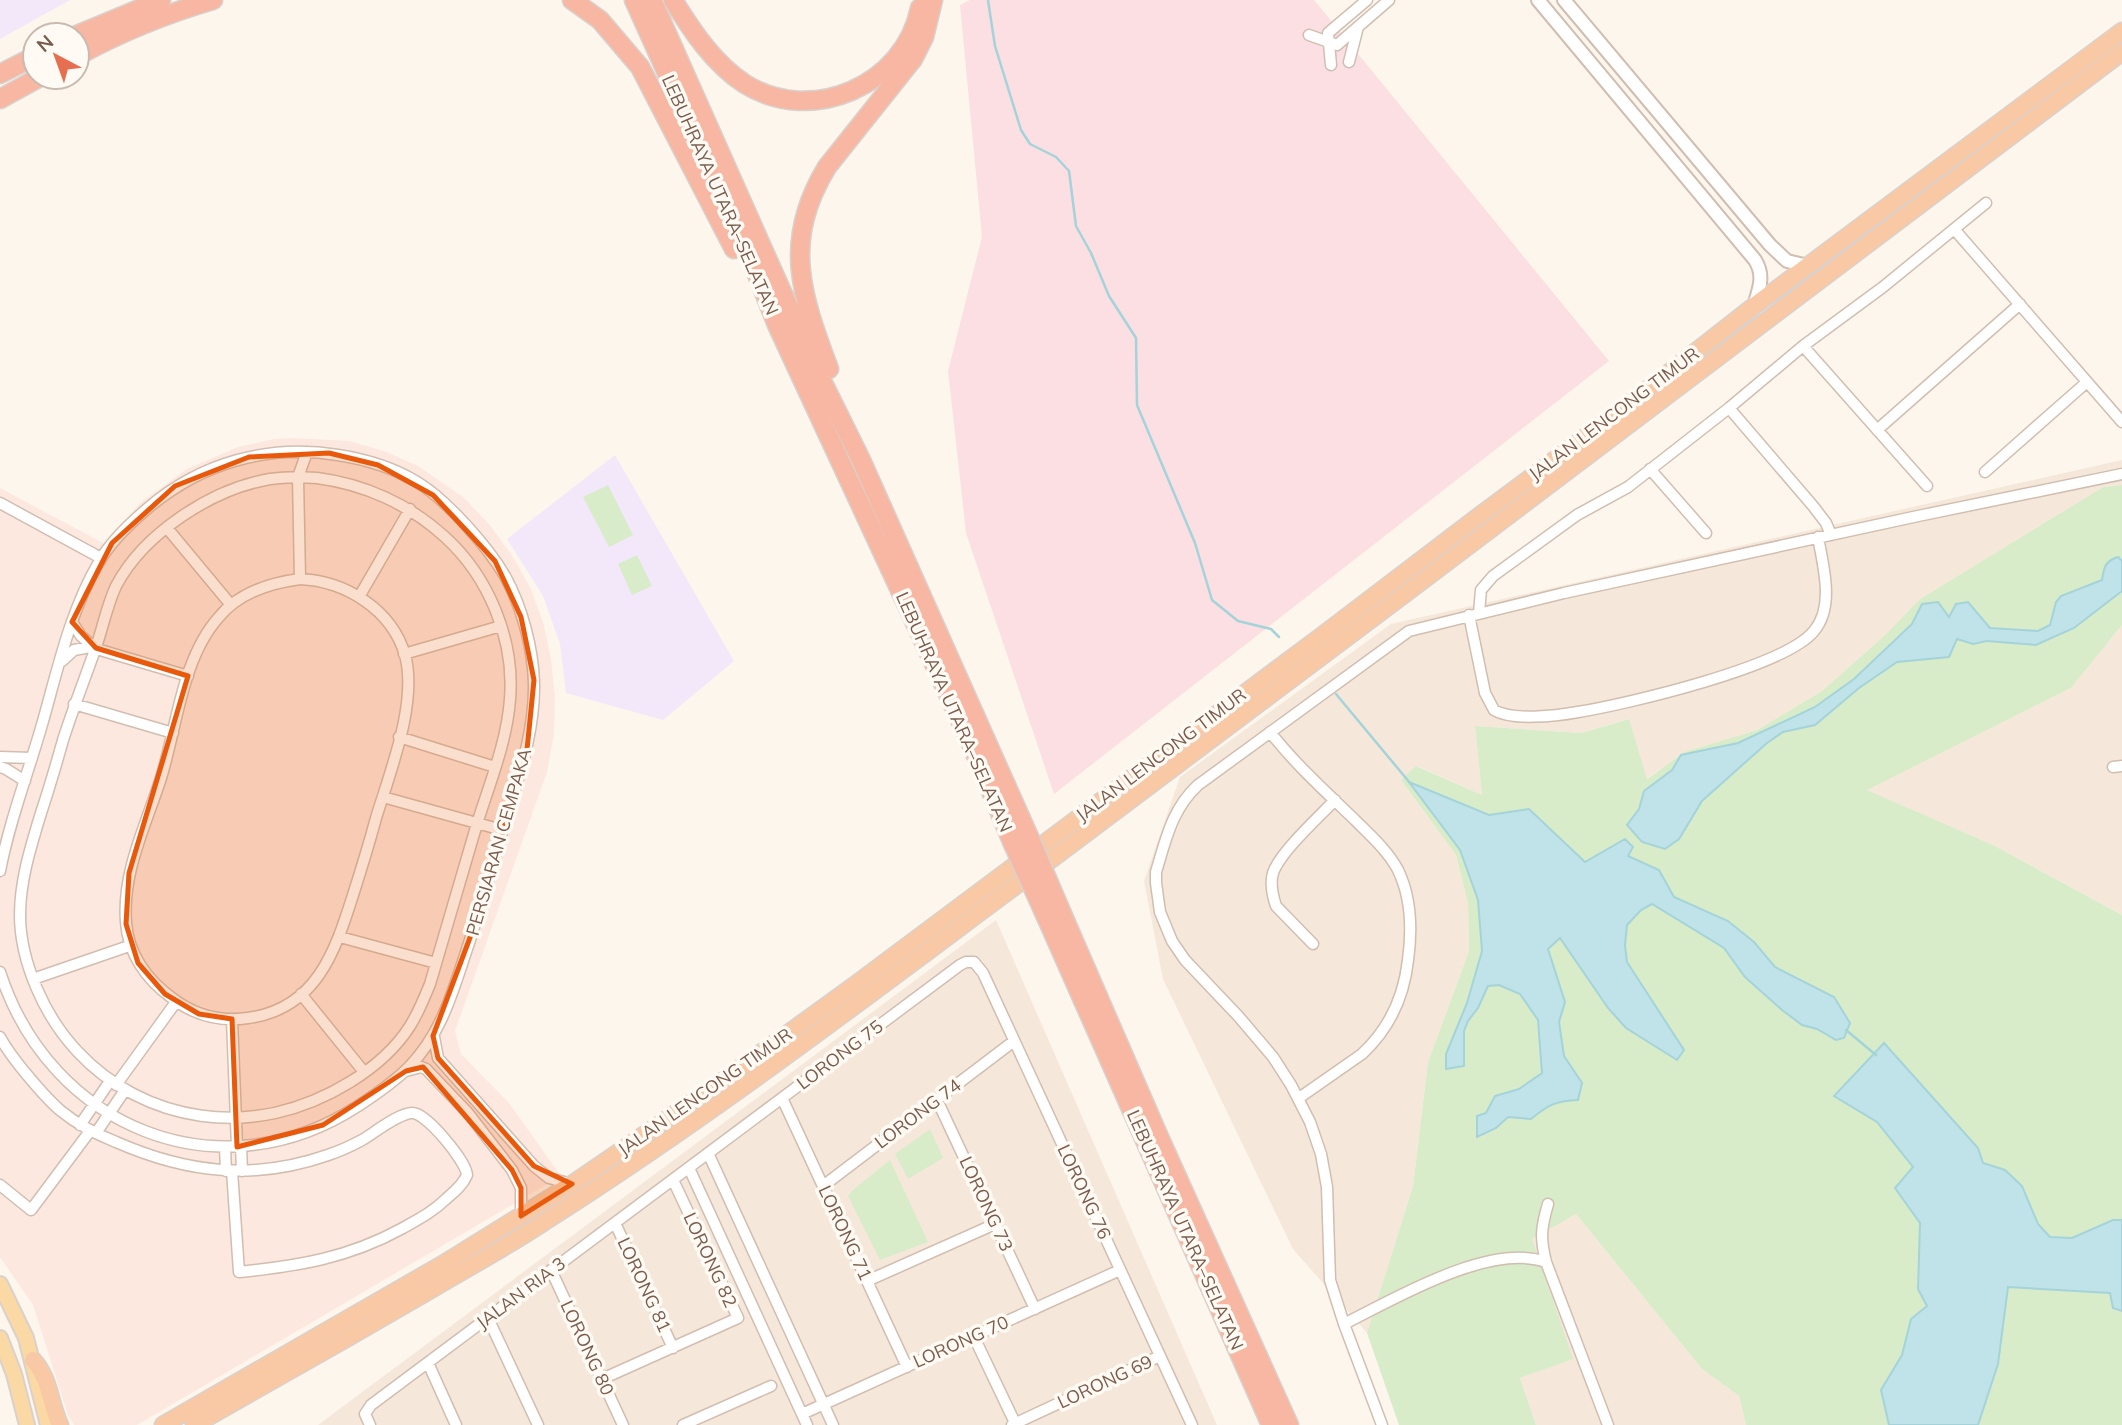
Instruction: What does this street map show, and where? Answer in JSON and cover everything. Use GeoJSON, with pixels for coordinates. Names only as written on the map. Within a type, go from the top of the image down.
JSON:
{"type":"FeatureCollection","features":[{"type":"Feature","properties":{"kind":"highway"},"geometry":{"type":"LineString","coordinates":[[91,29],[161,0]]}},
{"type":"Feature","properties":{"kind":"highway"},"geometry":{"type":"LineString","coordinates":[[91,49],[157,18],[213,0]]}},
{"type":"Feature","properties":{"kind":"highway"},"geometry":{"type":"LineString","coordinates":[[572,0],[600,20],[640,67],[700,186],[776,326]]}},
{"type":"Feature","properties":{"kind":"highway","name":"LEBUHRAYA UTARA–SELATAN"},"geometry":{"type":"LineString","coordinates":[[634,0],[753,264],[776,326],[970,741],[1022,841]]}},
{"type":"Feature","properties":{"kind":"highway","name":"LEBUHRAYA UTARA–SELATAN"},"geometry":{"type":"LineString","coordinates":[[652,0],[819,375],[861,460],[1271,1425]]}},
{"type":"Feature","properties":{"kind":"highway"},"geometry":{"type":"LineString","coordinates":[[673,0],[698,39],[745,84],[780,99],[811,102],[851,92],[888,67],[915,29],[922,0]]}},
{"type":"Feature","properties":{"kind":"highway"},"geometry":{"type":"LineString","coordinates":[[861,460],[809,312],[801,274],[800,236],[811,198],[827,167],[902,76],[918,52],[930,20],[933,0]]}},
{"type":"Feature","properties":{"kind":"highway","name":"JALAN LENCONG TIMUR"},"geometry":{"type":"LineString","coordinates":[[163,1425],[293,1352],[521,1216],[714,1087],[855,985],[1615,415],[1808,265],[2122,31]]}},
{"type":"Feature","properties":{"kind":"highway","name":"JALAN LENCONG TIMUR"},"geometry":{"type":"LineString","coordinates":[[194,1425],[541,1224],[764,1072],[1211,742],[1511,512],[2122,52]]}},
{"type":"Feature","properties":{"kind":"highway"},"geometry":{"type":"LineString","coordinates":[[0,74],[21,63]]}},
{"type":"Feature","properties":{"kind":"highway"},"geometry":{"type":"LineString","coordinates":[[0,99],[21,87]]}},
{"type":"Feature","properties":{"kind":"highway","name":"LEBUHRAYA UTARA–SELATAN"},"geometry":{"type":"LineString","coordinates":[[1053,914],[1290,1425]]}},
{"type":"Feature","properties":{"kind":"highway"},"geometry":{"type":"LineString","coordinates":[[33,1360],[40,1368],[60,1425]]}},
{"type":"Feature","properties":{"kind":"main road"},"geometry":{"type":"LineString","coordinates":[[0,1284],[14,1310],[33,1360],[48,1425]]}},
{"type":"Feature","properties":{"kind":"main road"},"geometry":{"type":"LineString","coordinates":[[0,1338],[14,1374],[27,1425]]}},
{"type":"Feature","properties":{"kind":"street"},"geometry":{"type":"LineString","coordinates":[[1331,65],[1328,33],[1367,0]]}},
{"type":"Feature","properties":{"kind":"street"},"geometry":{"type":"LineString","coordinates":[[1309,36],[1337,46],[1389,0]]}},
{"type":"Feature","properties":{"kind":"street"},"geometry":{"type":"LineString","coordinates":[[1538,0],[1755,260],[1762,281],[1754,306]]}},
{"type":"Feature","properties":{"kind":"street"},"geometry":{"type":"LineString","coordinates":[[1564,0],[1770,245],[1787,261],[1808,265]]}},
{"type":"Feature","properties":{"kind":"street"},"geometry":{"type":"LineString","coordinates":[[1349,62],[1359,26]]}},
{"type":"Feature","properties":{"kind":"street"},"geometry":{"type":"LineString","coordinates":[[1818,537],[1825,582],[1825,604],[1819,624],[1806,639],[1781,653],[1707,681],[1568,714],[1509,716],[1494,710],[1487,701],[1474,614],[1481,590],[1493,576],[1577,515],[1619,493],[1986,203]]}},
{"type":"Feature","properties":{"kind":"street"},"geometry":{"type":"LineString","coordinates":[[1954,229],[2122,422]]}},
{"type":"Feature","properties":{"kind":"street"},"geometry":{"type":"LineString","coordinates":[[1877,430],[2020,304]]}},
{"type":"Feature","properties":{"kind":"street"},"geometry":{"type":"LineString","coordinates":[[1803,346],[1927,486]]}},
{"type":"Feature","properties":{"kind":"street"},"geometry":{"type":"LineString","coordinates":[[1985,472],[2087,382]]}},
{"type":"Feature","properties":{"kind":"street"},"geometry":{"type":"LineString","coordinates":[[1729,408],[1813,506],[1831,535]]}},
{"type":"Feature","properties":{"kind":"street"},"geometry":{"type":"LineString","coordinates":[[288,452],[298,477],[300,579]]}},
{"type":"Feature","properties":{"kind":"street"},"geometry":{"type":"LineString","coordinates":[[298,477],[307,452]]}},
{"type":"Feature","properties":{"kind":"street","name":"PERSIARAN CEMPAKA"},"geometry":{"type":"LineString","coordinates":[[0,871],[72,622],[101,558],[131,523],[175,486],[229,461],[267,453],[307,452],[359,459],[417,482],[476,536],[505,576],[522,617],[534,680],[527,750],[451,999],[427,1047],[406,1071],[343,1116],[284,1139],[239,1147],[173,1140],[142,1130],[109,1113],[68,1083],[38,1047],[16,1011],[0,972]]}},
{"type":"Feature","properties":{"kind":"street"},"geometry":{"type":"LineString","coordinates":[[1650,469],[1706,533]]}},
{"type":"Feature","properties":{"kind":"street"},"geometry":{"type":"LineString","coordinates":[[1382,1425],[1330,1280],[1327,1186],[1310,1122],[1282,1070],[1260,1041],[1178,951],[1160,912],[1156,872],[1177,809],[1187,795],[1409,631],[1818,537],[2122,474]]}},
{"type":"Feature","properties":{"kind":"street"},"geometry":{"type":"LineString","coordinates":[[298,477],[334,480],[391,499],[410,509],[451,542],[474,569],[487,591],[501,626],[509,663],[510,698],[495,767],[421,1007],[409,1028],[388,1052],[334,1092],[307,1104],[237,1118],[201,1115],[161,1106],[117,1085],[79,1054],[59,1030],[33,979],[22,940],[20,917],[22,887],[31,845],[74,704],[116,586],[132,562],[167,528],[191,510],[247,484],[298,477]]}},
{"type":"Feature","properties":{"kind":"street"},"geometry":{"type":"LineString","coordinates":[[0,503],[101,558]]}},
{"type":"Feature","properties":{"kind":"street"},"geometry":{"type":"LineString","coordinates":[[359,597],[410,509]]}},
{"type":"Feature","properties":{"kind":"street"},"geometry":{"type":"LineString","coordinates":[[167,528],[231,605]]}},
{"type":"Feature","properties":{"kind":"street"},"geometry":{"type":"LineString","coordinates":[[300,579],[329,583],[359,597],[382,615],[399,640],[404,654],[409,684],[405,716],[340,937],[323,970],[301,994],[275,1011],[257,1017],[214,1018],[199,1014],[176,1002],[150,979],[138,963],[129,946],[125,924],[125,896],[129,873],[162,776],[188,676],[210,626],[231,605],[264,586],[300,579]]}},
{"type":"Feature","properties":{"kind":"street"},"geometry":{"type":"LineString","coordinates":[[72,622],[81,636],[96,648]]}},
{"type":"Feature","properties":{"kind":"street"},"geometry":{"type":"LineString","coordinates":[[404,654],[501,626]]}},
{"type":"Feature","properties":{"kind":"street"},"geometry":{"type":"LineString","coordinates":[[59,664],[74,650],[96,648],[188,676]]}},
{"type":"Feature","properties":{"kind":"street"},"geometry":{"type":"LineString","coordinates":[[74,704],[173,733]]}},
{"type":"Feature","properties":{"kind":"street"},"geometry":{"type":"LineString","coordinates":[[1270,732],[1309,777],[1385,851],[1399,872],[1410,918],[1405,984],[1391,1016],[1371,1046],[1299,1098]]}},
{"type":"Feature","properties":{"kind":"street"},"geometry":{"type":"LineString","coordinates":[[399,737],[495,767]]}},
{"type":"Feature","properties":{"kind":"street"},"geometry":{"type":"LineString","coordinates":[[0,757],[32,758]]}},
{"type":"Feature","properties":{"kind":"street"},"geometry":{"type":"LineString","coordinates":[[0,768],[25,780]]}},
{"type":"Feature","properties":{"kind":"street"},"geometry":{"type":"LineString","coordinates":[[383,797],[502,830]]}},
{"type":"Feature","properties":{"kind":"street"},"geometry":{"type":"LineString","coordinates":[[1313,944],[1276,906],[1272,875],[1282,858],[1335,800]]}},
{"type":"Feature","properties":{"kind":"street"},"geometry":{"type":"LineString","coordinates":[[340,937],[436,964]]}},
{"type":"Feature","properties":{"kind":"street"},"geometry":{"type":"LineString","coordinates":[[33,979],[129,946]]}},
{"type":"Feature","properties":{"kind":"street","name":"LORONG 76"},"geometry":{"type":"LineString","coordinates":[[974,961],[983,973],[1192,1425]]}},
{"type":"Feature","properties":{"kind":"street","name":"LORONG 75"},"geometry":{"type":"LineString","coordinates":[[689,1168],[960,965],[974,961]]}},
{"type":"Feature","properties":{"kind":"street"},"geometry":{"type":"LineString","coordinates":[[301,994],[363,1072]]}},
{"type":"Feature","properties":{"kind":"street"},"geometry":{"type":"LineString","coordinates":[[89,1130],[94,1104],[117,1085],[176,1002]]}},
{"type":"Feature","properties":{"kind":"street"},"geometry":{"type":"LineString","coordinates":[[232,1019],[239,1147],[233,1171]]}},
{"type":"Feature","properties":{"kind":"street"},"geometry":{"type":"LineString","coordinates":[[433,1036],[438,1058],[534,1167],[549,1178],[572,1184]]}},
{"type":"Feature","properties":{"kind":"street"},"geometry":{"type":"LineString","coordinates":[[0,1037],[40,1090],[60,1110],[89,1130],[175,1164],[233,1171],[274,1169],[303,1163],[360,1141],[402,1115],[414,1113],[423,1117],[462,1160],[467,1175],[464,1182],[429,1213],[350,1253],[321,1261],[239,1272],[233,1171],[225,1147]]}},
{"type":"Feature","properties":{"kind":"street","name":"LORONG 74"},"geometry":{"type":"LineString","coordinates":[[823,1186],[1014,1041]]}},
{"type":"Feature","properties":{"kind":"street"},"geometry":{"type":"LineString","coordinates":[[406,1071],[421,1068],[432,1073],[468,1113],[518,1180],[523,1196],[521,1216]]}},
{"type":"Feature","properties":{"kind":"street"},"geometry":{"type":"LineString","coordinates":[[0,1185],[31,1210],[89,1130],[109,1113],[117,1085]]}},
{"type":"Feature","properties":{"kind":"street","name":"LORONG 71"},"geometry":{"type":"LineString","coordinates":[[782,1098],[907,1367]]}},
{"type":"Feature","properties":{"kind":"street","name":"LORONG 73"},"geometry":{"type":"LineString","coordinates":[[937,1100],[1035,1308]]}},
{"type":"Feature","properties":{"kind":"street"},"geometry":{"type":"LineString","coordinates":[[708,1153],[833,1425]]}},
{"type":"Feature","properties":{"kind":"street"},"geometry":{"type":"LineString","coordinates":[[689,1168],[807,1425]]}},
{"type":"Feature","properties":{"kind":"street","name":"JALAN RIA 3"},"geometry":{"type":"LineString","coordinates":[[370,1425],[365,1414],[367,1409],[689,1168]]}},
{"type":"Feature","properties":{"kind":"street","name":"LORONG 82"},"geometry":{"type":"LineString","coordinates":[[602,1379],[738,1318],[673,1180]]}},
{"type":"Feature","properties":{"kind":"street"},"geometry":{"type":"LineString","coordinates":[[1548,1204],[1541,1226],[1546,1262],[1608,1425]]}},
{"type":"Feature","properties":{"kind":"street","name":"LORONG 81"},"geometry":{"type":"LineString","coordinates":[[615,1223],[673,1348]]}},
{"type":"Feature","properties":{"kind":"street"},"geometry":{"type":"LineString","coordinates":[[867,1281],[996,1224]]}},
{"type":"Feature","properties":{"kind":"street"},"geometry":{"type":"LineString","coordinates":[[1344,1324],[1417,1288],[1482,1263],[1525,1257],[1546,1262]]}},
{"type":"Feature","properties":{"kind":"street","name":"LORONG 80"},"geometry":{"type":"LineString","coordinates":[[551,1270],[623,1425]]}},
{"type":"Feature","properties":{"kind":"street","name":"LORONG 70"},"geometry":{"type":"LineString","coordinates":[[802,1414],[1120,1270]]}},
{"type":"Feature","properties":{"kind":"street"},"geometry":{"type":"LineString","coordinates":[[488,1318],[538,1425]]}},
{"type":"Feature","properties":{"kind":"street"},"geometry":{"type":"LineString","coordinates":[[974,1336],[1014,1424]]}},
{"type":"Feature","properties":{"kind":"street","name":"LORONG 69"},"geometry":{"type":"LineString","coordinates":[[1014,1424],[1160,1356]]}},
{"type":"Feature","properties":{"kind":"street"},"geometry":{"type":"LineString","coordinates":[[428,1363],[456,1425]]}},
{"type":"Feature","properties":{"kind":"street"},"geometry":{"type":"LineString","coordinates":[[683,1425],[771,1386]]}},
{"type":"Feature","properties":{"kind":"highlighted area"},"geometry":{"type":"Polygon","coordinates":[[[329,453],[378,465],[433,495],[495,561],[521,617],[534,680],[527,750],[477,919],[433,1036],[438,1058],[534,1166],[572,1184],[521,1216],[521,1188],[512,1170],[423,1067],[406,1071],[323,1125],[237,1147],[232,1019],[199,1014],[165,994],[138,963],[126,924],[129,873],[188,676],[96,648],[72,622],[112,543],[175,486],[249,457],[329,453]]]}},
{"type":"Feature","properties":{"kind":"shaded area"},"geometry":{"type":"Polygon","coordinates":[[[0,0],[70,0],[32,21],[21,21],[21,27],[0,39],[0,0]]]}},
{"type":"Feature","properties":{"kind":"shaded area"},"geometry":{"type":"Polygon","coordinates":[[[970,0],[1314,0],[1609,361],[1054,794],[966,533],[948,371],[982,237],[960,5],[970,0]]]}},
{"type":"Feature","properties":{"kind":"shaded area"},"geometry":{"type":"Polygon","coordinates":[[[293,438],[349,441],[384,451],[418,466],[463,497],[489,524],[511,554],[530,587],[543,622],[555,697],[554,734],[547,772],[455,1031],[461,1054],[509,1103],[561,1176],[137,1425],[74,1425],[68,1415],[33,1305],[0,1257],[0,488],[105,544],[141,502],[187,469],[238,447],[293,438]]]}},
{"type":"Feature","properties":{"kind":"shaded area"},"geometry":{"type":"Polygon","coordinates":[[[615,455],[734,661],[663,720],[566,693],[560,644],[543,596],[507,539],[615,455]]]}},
{"type":"Feature","properties":{"kind":"shaded area"},"geometry":{"type":"Polygon","coordinates":[[[2122,460],[2122,485],[2103,487],[1920,599],[1884,636],[1822,691],[1757,730],[1684,752],[1646,779],[1628,719],[1581,733],[1475,726],[1482,795],[1417,766],[1401,780],[1456,855],[1468,903],[1469,951],[1428,1062],[1413,1186],[1367,1333],[1293,1249],[1163,979],[1144,881],[1180,777],[1391,624],[2122,460]]]}},
{"type":"Feature","properties":{"kind":"shaded area"},"geometry":{"type":"Polygon","coordinates":[[[2122,625],[2122,915],[1993,845],[1866,790],[2071,688],[2122,625]]]}},
{"type":"Feature","properties":{"kind":"shaded area"},"geometry":{"type":"Polygon","coordinates":[[[996,920],[1217,1425],[318,1425],[996,920]]]}},
{"type":"Feature","properties":{"kind":"shaded area"},"geometry":{"type":"Polygon","coordinates":[[[1576,1214],[1702,1369],[1739,1396],[1746,1425],[1536,1425],[1520,1378],[1572,1359],[1531,1239],[1576,1214]]]}},
{"type":"Feature","properties":{"kind":"green space"},"geometry":{"type":"Polygon","coordinates":[[[608,485],[633,535],[609,547],[583,497],[608,485]]]}},
{"type":"Feature","properties":{"kind":"green space"},"geometry":{"type":"Polygon","coordinates":[[[2122,485],[2122,625],[2071,688],[1867,790],[1993,845],[2122,915],[2122,1425],[1746,1425],[1739,1396],[1702,1369],[1576,1214],[1532,1239],[1573,1359],[1520,1378],[1536,1425],[1399,1425],[1367,1333],[1413,1186],[1428,1062],[1469,951],[1468,903],[1456,855],[1401,780],[1416,766],[1482,795],[1475,726],[1581,733],[1629,719],[1647,779],[1684,752],[1757,730],[1822,691],[1884,636],[1920,599],[2103,487],[2122,485]]]}},
{"type":"Feature","properties":{"kind":"green space"},"geometry":{"type":"Polygon","coordinates":[[[637,555],[652,586],[632,595],[618,564],[637,555]]]}},
{"type":"Feature","properties":{"kind":"green space"},"geometry":{"type":"Polygon","coordinates":[[[930,1129],[943,1158],[908,1179],[895,1154],[930,1129]]]}},
{"type":"Feature","properties":{"kind":"green space"},"geometry":{"type":"Polygon","coordinates":[[[890,1160],[928,1242],[880,1260],[848,1196],[890,1160]]]}},
{"type":"Feature","properties":{"kind":"water"},"geometry":{"type":"Polygon","coordinates":[[[2118,557],[2122,561],[2122,591],[2074,628],[2036,645],[1987,641],[1973,644],[1957,639],[1949,657],[1897,662],[1859,688],[1815,725],[1783,732],[1767,743],[1702,801],[1679,839],[1665,849],[1642,842],[1627,825],[1639,809],[1644,791],[1672,770],[1681,755],[1738,743],[1815,707],[1854,679],[1912,624],[1922,604],[1938,602],[1949,617],[1956,604],[1968,602],[1990,628],[2038,631],[2050,625],[2056,602],[2061,596],[2102,580],[2106,565],[2118,557]]]}},
{"type":"Feature","properties":{"kind":"water"},"geometry":{"type":"Polygon","coordinates":[[[1409,782],[1489,815],[1529,809],[1585,862],[1625,839],[1633,847],[1628,856],[1659,870],[1674,897],[1728,921],[1754,942],[1775,967],[1834,997],[1850,1023],[1844,1038],[1836,1040],[1817,1029],[1802,1025],[1745,977],[1724,948],[1652,904],[1641,910],[1627,925],[1627,962],[1684,1050],[1677,1060],[1626,1028],[1608,1008],[1560,938],[1548,949],[1565,1002],[1559,1022],[1564,1056],[1582,1083],[1578,1100],[1552,1105],[1531,1119],[1508,1117],[1496,1128],[1477,1137],[1477,1116],[1486,1113],[1495,1096],[1519,1089],[1542,1073],[1538,1020],[1520,994],[1499,985],[1488,986],[1464,1031],[1464,1066],[1446,1069],[1446,1054],[1467,1003],[1482,951],[1478,900],[1460,850],[1409,782]]]}},
{"type":"Feature","properties":{"kind":"water"},"geometry":{"type":"Polygon","coordinates":[[[1884,1043],[1978,1148],[1983,1163],[2005,1170],[2022,1186],[2038,1224],[2050,1237],[2072,1238],[2113,1220],[2122,1220],[2122,1311],[2113,1308],[2110,1293],[2008,1287],[1998,1364],[1978,1425],[1889,1425],[1881,1390],[1902,1355],[1911,1319],[1927,1306],[1918,1289],[1920,1223],[1895,1188],[1913,1167],[1877,1122],[1834,1096],[1884,1043]]]}},
{"type":"Feature","properties":{"kind":"waterway"},"geometry":{"type":"LineString","coordinates":[[988,0],[995,46],[1021,130],[1030,144],[1056,157],[1069,171],[1076,226],[1109,296],[1136,338],[1137,405],[1195,543],[1212,600],[1238,621],[1271,629],[1279,637]]}},
{"type":"Feature","properties":{"kind":"waterway"},"geometry":{"type":"LineString","coordinates":[[1336,694],[1410,783]]}},
{"type":"Feature","properties":{"kind":"waterway"},"geometry":{"type":"LineString","coordinates":[[1846,1030],[1876,1055]]}}]}
